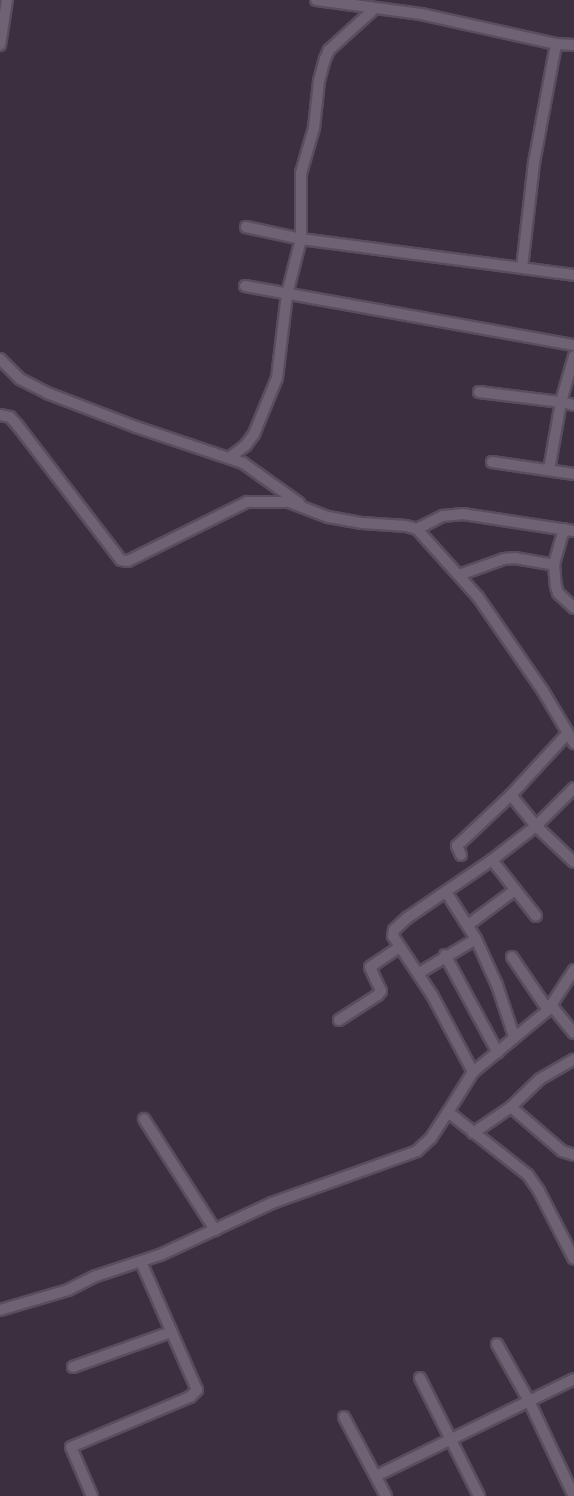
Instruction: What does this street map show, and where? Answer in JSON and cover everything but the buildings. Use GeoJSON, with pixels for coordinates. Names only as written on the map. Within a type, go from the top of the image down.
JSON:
{"type":"FeatureCollection","features":[{"type":"Feature","properties":{"kind":"street"},"geometry":{"type":"LineString","coordinates":[[0,45],[7,0]]}},
{"type":"Feature","properties":{"kind":"street"},"geometry":{"type":"LineString","coordinates":[[316,0],[421,14],[556,44],[574,45]]}},
{"type":"Feature","properties":{"kind":"street"},"geometry":{"type":"LineString","coordinates":[[229,458],[246,445],[254,434],[277,378],[287,294],[301,239],[301,172],[314,128],[319,81],[325,58],[328,50],[374,9]]}},
{"type":"Feature","properties":{"kind":"street"},"geometry":{"type":"LineString","coordinates":[[522,268],[534,163],[556,44]]}},
{"type":"Feature","properties":{"kind":"street"},"geometry":{"type":"LineString","coordinates":[[246,227],[301,239],[574,275]]}},
{"type":"Feature","properties":{"kind":"street"},"geometry":{"type":"LineString","coordinates":[[245,286],[574,345]]}},
{"type":"Feature","properties":{"kind":"street"},"geometry":{"type":"LineString","coordinates":[[549,470],[561,402],[574,357]]}},
{"type":"Feature","properties":{"kind":"street"},"geometry":{"type":"LineString","coordinates":[[0,359],[20,379],[39,390],[136,427],[243,463],[309,510]]}},
{"type":"Feature","properties":{"kind":"street"},"geometry":{"type":"LineString","coordinates":[[479,392],[574,405]]}},
{"type":"Feature","properties":{"kind":"street"},"geometry":{"type":"LineString","coordinates":[[0,415],[10,417],[18,426],[121,560],[128,561],[248,502],[264,500],[289,502],[309,510],[365,524],[406,526],[417,529],[478,597],[524,663],[574,744]]}},
{"type":"Feature","properties":{"kind":"street"},"geometry":{"type":"LineString","coordinates":[[492,462],[574,474]]}},
{"type":"Feature","properties":{"kind":"street"},"geometry":{"type":"LineString","coordinates":[[417,529],[443,516],[463,514],[569,530],[554,565],[558,593],[574,608]]}},
{"type":"Feature","properties":{"kind":"street"},"geometry":{"type":"LineString","coordinates":[[459,575],[504,559],[515,558],[554,565]]}},
{"type":"Feature","properties":{"kind":"street"},"geometry":{"type":"LineString","coordinates":[[461,855],[457,846],[511,795],[557,742],[568,733]]}},
{"type":"Feature","properties":{"kind":"street"},"geometry":{"type":"LineString","coordinates":[[473,1072],[419,973],[393,936],[394,930],[536,826],[574,788]]}},
{"type":"Feature","properties":{"kind":"street"},"geometry":{"type":"LineString","coordinates":[[511,795],[536,826],[574,861]]}},
{"type":"Feature","properties":{"kind":"street"},"geometry":{"type":"LineString","coordinates":[[492,860],[536,916]]}},
{"type":"Feature","properties":{"kind":"street"},"geometry":{"type":"LineString","coordinates":[[468,925],[515,890]]}},
{"type":"Feature","properties":{"kind":"street"},"geometry":{"type":"LineString","coordinates":[[446,892],[476,939],[497,985],[514,1036]]}},
{"type":"Feature","properties":{"kind":"street"},"geometry":{"type":"LineString","coordinates":[[419,973],[445,955],[476,939]]}},
{"type":"Feature","properties":{"kind":"street"},"geometry":{"type":"LineString","coordinates":[[339,1020],[378,995],[381,991],[370,967],[400,946]]}},
{"type":"Feature","properties":{"kind":"street"},"geometry":{"type":"LineString","coordinates":[[445,955],[498,1053]]}},
{"type":"Feature","properties":{"kind":"street"},"geometry":{"type":"LineString","coordinates":[[512,957],[549,1007],[574,1033]]}},
{"type":"Feature","properties":{"kind":"street"},"geometry":{"type":"LineString","coordinates":[[0,1310],[68,1290],[96,1276],[141,1262],[325,1182],[417,1151],[434,1134],[473,1072],[498,1053],[514,1036],[549,1007],[574,970]]}},
{"type":"Feature","properties":{"kind":"street"},"geometry":{"type":"LineString","coordinates":[[473,1133],[511,1107],[540,1079],[574,1059]]}},
{"type":"Feature","properties":{"kind":"street"},"geometry":{"type":"LineString","coordinates":[[511,1107],[562,1151],[574,1155]]}},
{"type":"Feature","properties":{"kind":"street"},"geometry":{"type":"LineString","coordinates":[[448,1113],[528,1176],[539,1191],[574,1259]]}},
{"type":"Feature","properties":{"kind":"street"},"geometry":{"type":"LineString","coordinates":[[144,1119],[215,1230]]}},
{"type":"Feature","properties":{"kind":"street"},"geometry":{"type":"LineString","coordinates":[[92,1496],[72,1447],[190,1397],[197,1390],[141,1262]]}},
{"type":"Feature","properties":{"kind":"street"},"geometry":{"type":"LineString","coordinates":[[73,1367],[171,1332]]}},
{"type":"Feature","properties":{"kind":"street"},"geometry":{"type":"LineString","coordinates":[[497,1344],[529,1401],[572,1492]]}},
{"type":"Feature","properties":{"kind":"street"},"geometry":{"type":"LineString","coordinates":[[420,1378],[479,1496]]}},
{"type":"Feature","properties":{"kind":"street"},"geometry":{"type":"LineString","coordinates":[[376,1476],[574,1379]]}},
{"type":"Feature","properties":{"kind":"street"},"geometry":{"type":"LineString","coordinates":[[344,1418],[386,1496]]}}]}
